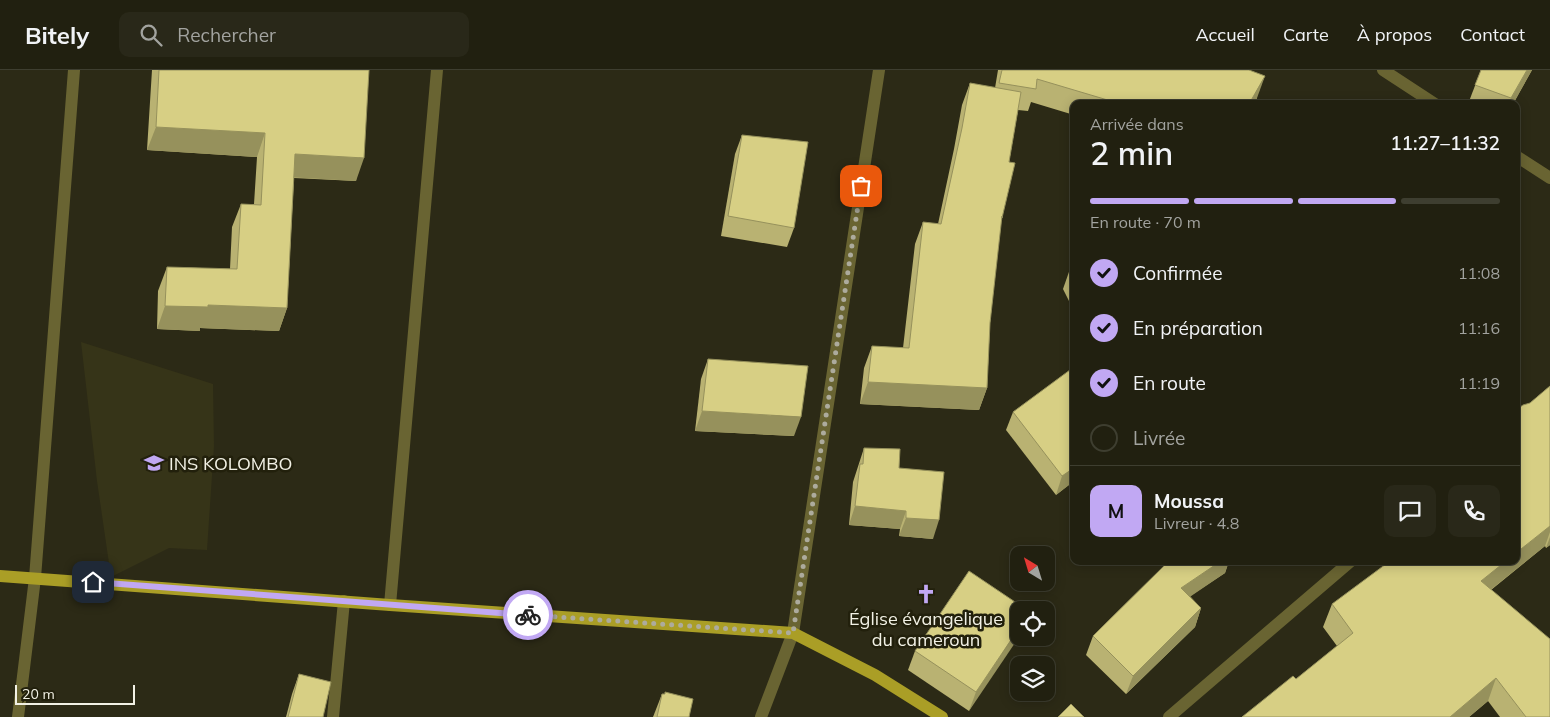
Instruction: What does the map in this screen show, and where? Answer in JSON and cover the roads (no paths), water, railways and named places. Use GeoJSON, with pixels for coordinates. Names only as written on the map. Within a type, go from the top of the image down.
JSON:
{"type":"FeatureCollection","features":[{"type":"Feature","properties":{"kind":"main road"},"geometry":{"type":"LineString","coordinates":[[0,576],[793,633],[875,675],[942,717]]}},
{"type":"Feature","properties":{"kind":"street"},"geometry":{"type":"LineString","coordinates":[[18,717],[35,578],[74,70]]}},
{"type":"Feature","properties":{"kind":"street"},"geometry":{"type":"LineString","coordinates":[[390,605],[437,70]]}},
{"type":"Feature","properties":{"kind":"street"},"geometry":{"type":"LineString","coordinates":[[761,717],[793,633],[879,70]]}},
{"type":"Feature","properties":{"kind":"street"},"geometry":{"type":"LineString","coordinates":[[1383,70],[1429,100]]}},
{"type":"Feature","properties":{"kind":"street"},"geometry":{"type":"LineString","coordinates":[[1520,159],[1550,178]]}},
{"type":"Feature","properties":{"kind":"street"},"geometry":{"type":"LineString","coordinates":[[1169,717],[1346,565]]}},
{"type":"Feature","properties":{"kind":"street"},"geometry":{"type":"LineString","coordinates":[[332,717],[344,602]]}},
{"type":"Feature","properties":{"kind":"place","name":"INS KOLOMBO"},"geometry":{"type":"Point","coordinates":[154,463]}},
{"type":"Feature","properties":{"kind":"place","name":"Église évangelique du cameroun"},"geometry":{"type":"Point","coordinates":[926,594]}}]}
